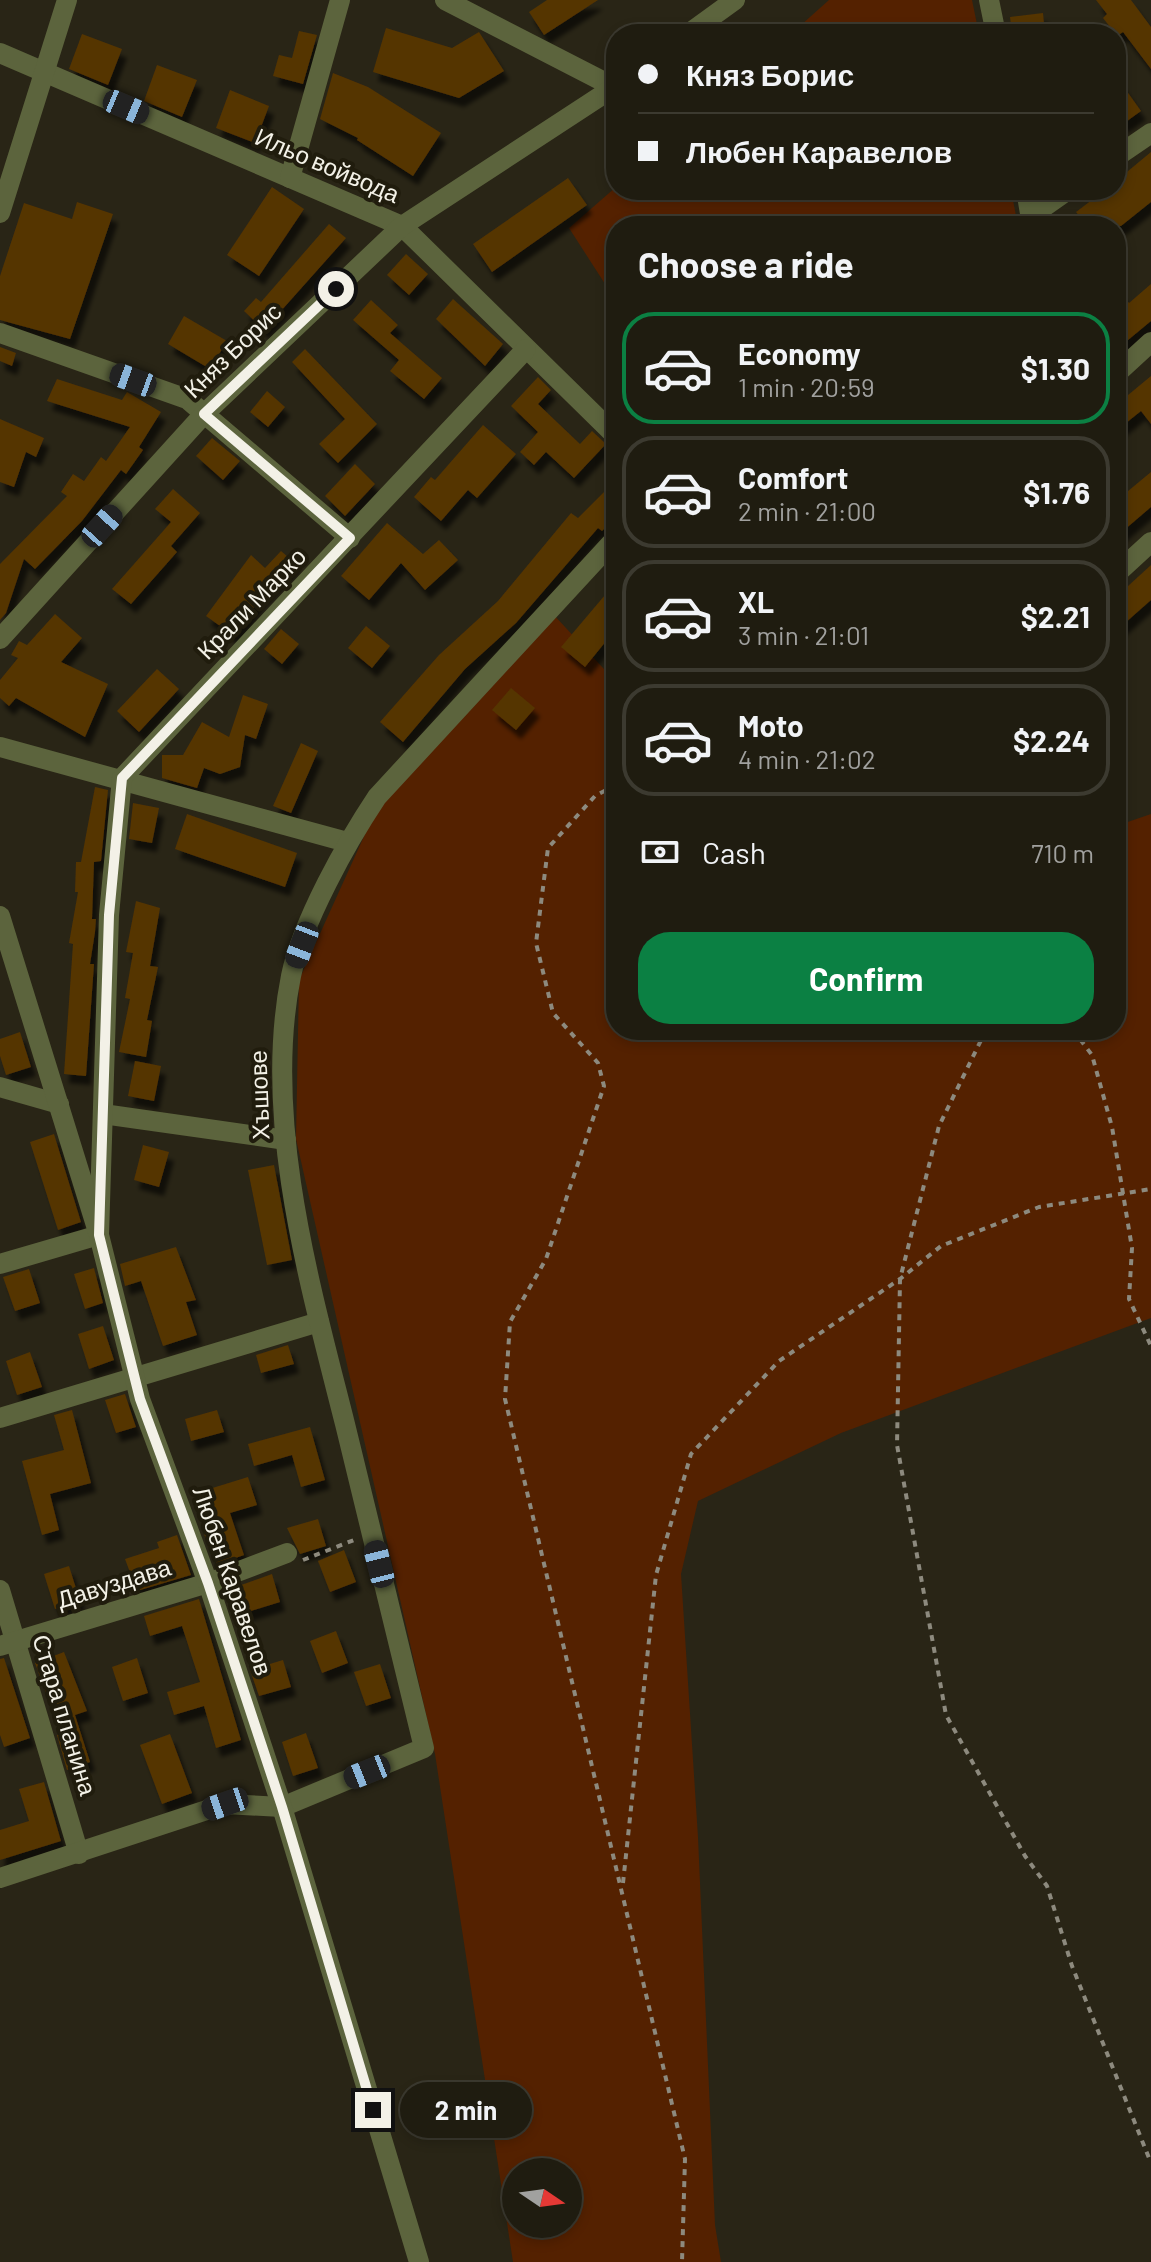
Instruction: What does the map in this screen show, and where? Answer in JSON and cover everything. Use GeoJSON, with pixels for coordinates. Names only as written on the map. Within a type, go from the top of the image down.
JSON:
{"type":"FeatureCollection","features":[{"type":"Feature","properties":{"kind":"street"},"geometry":{"type":"LineString","coordinates":[[0,213],[67,0]]}},
{"type":"Feature","properties":{"kind":"street"},"geometry":{"type":"LineString","coordinates":[[290,178],[340,0]]}},
{"type":"Feature","properties":{"kind":"street"},"geometry":{"type":"LineString","coordinates":[[445,0],[606,81]]}},
{"type":"Feature","properties":{"kind":"street"},"geometry":{"type":"LineString","coordinates":[[702,24],[735,0]]}},
{"type":"Feature","properties":{"kind":"street"},"geometry":{"type":"LineString","coordinates":[[989,0],[994,24]]}},
{"type":"Feature","properties":{"kind":"street","name":"Ильо войвода"},"geometry":{"type":"LineString","coordinates":[[0,53],[402,226],[606,426]]}},
{"type":"Feature","properties":{"kind":"street","name":"Княз Борис"},"geometry":{"type":"LineString","coordinates":[[0,639],[204,414],[402,226],[606,92]]}},
{"type":"Feature","properties":{"kind":"street"},"geometry":{"type":"LineString","coordinates":[[1126,150],[1151,133]]}},
{"type":"Feature","properties":{"kind":"street"},"geometry":{"type":"LineString","coordinates":[[1038,216],[1056,200]]}},
{"type":"Feature","properties":{"kind":"street"},"geometry":{"type":"LineString","coordinates":[[0,333],[187,399],[350,538]]}},
{"type":"Feature","properties":{"kind":"street"},"geometry":{"type":"LineString","coordinates":[[1126,365],[1151,342]]}},
{"type":"Feature","properties":{"kind":"street","name":"Крали Марко"},"geometry":{"type":"LineString","coordinates":[[122,778],[526,349]]}},
{"type":"Feature","properties":{"kind":"street"},"geometry":{"type":"LineString","coordinates":[[1126,565],[1151,542]]}},
{"type":"Feature","properties":{"kind":"street","name":"Хъшове"},"geometry":{"type":"LineString","coordinates":[[282,1807],[424,1748],[319,1322],[286,1140],[282,1051],[291,974],[347,842],[377,797],[606,549]]}},
{"type":"Feature","properties":{"kind":"street"},"geometry":{"type":"LineString","coordinates":[[0,747],[347,842]]}},
{"type":"Feature","properties":{"kind":"street"},"geometry":{"type":"LineString","coordinates":[[0,1264],[99,1235],[109,915],[122,778]]}},
{"type":"Feature","properties":{"kind":"street","name":"Любен Каравелов"},"geometry":{"type":"LineString","coordinates":[[0,916],[99,1235],[134,1376],[208,1583],[282,1807],[419,2262]]}},
{"type":"Feature","properties":{"kind":"street"},"geometry":{"type":"LineString","coordinates":[[0,1087],[59,1104]]}},
{"type":"Feature","properties":{"kind":"street"},"geometry":{"type":"LineString","coordinates":[[103,1114],[286,1140]]}},
{"type":"Feature","properties":{"kind":"street"},"geometry":{"type":"LineString","coordinates":[[0,1418],[319,1322]]}},
{"type":"Feature","properties":{"kind":"street","name":"Давуздава"},"geometry":{"type":"LineString","coordinates":[[8,1644],[208,1583],[287,1553]]}},
{"type":"Feature","properties":{"kind":"street","name":"Стара планина"},"geometry":{"type":"LineString","coordinates":[[0,1590],[8,1644],[79,1854]]}},
{"type":"Feature","properties":{"kind":"street"},"geometry":{"type":"LineString","coordinates":[[0,1878],[225,1804],[282,1807]]}},
{"type":"Feature","properties":{"kind":"path"},"geometry":{"type":"LineString","coordinates":[[606,790],[595,796],[548,848],[536,943],[553,1013],[598,1063],[604,1086],[546,1259],[510,1322],[505,1399],[685,2159],[682,2262]]}},
{"type":"Feature","properties":{"kind":"path"},"geometry":{"type":"LineString","coordinates":[[981,1040],[939,1126],[900,1279],[897,1445],[946,1715],[1025,1856],[1047,1886],[1072,1966],[1151,2163]]}},
{"type":"Feature","properties":{"kind":"path"},"geometry":{"type":"LineString","coordinates":[[1081,1040],[1092,1055],[1112,1127],[1132,1248],[1129,1299],[1151,1346]]}},
{"type":"Feature","properties":{"kind":"path"},"geometry":{"type":"LineString","coordinates":[[623,1888],[656,1575],[691,1454],[779,1361],[900,1279],[941,1246],[1039,1207],[1151,1189]]}},
{"type":"Feature","properties":{"kind":"path"},"geometry":{"type":"LineString","coordinates":[[287,1553],[291,1564],[371,1534]]}},
{"type":"Feature","properties":{"kind":"shaded area"},"geometry":{"type":"Polygon","coordinates":[[[829,0],[972,0],[977,24],[802,24],[829,0]]]}},
{"type":"Feature","properties":{"kind":"shaded area"},"geometry":{"type":"Polygon","coordinates":[[[606,196],[606,200],[1013,200],[1016,216],[606,216],[606,285],[569,228],[606,196]]]}},
{"type":"Feature","properties":{"kind":"shaded area"},"geometry":{"type":"Polygon","coordinates":[[[553,614],[606,671],[606,1040],[1126,1040],[1126,823],[1151,814],[1151,1318],[841,1433],[698,1501],[681,1574],[698,1837],[715,2225],[721,2262],[513,2262],[509,2238],[582,2238],[582,2158],[502,2158],[502,2190],[435,1754],[296,1139],[299,980],[380,801],[553,614]]]}},
{"type":"Feature","properties":{"kind":"building"},"geometry":{"type":"Polygon","coordinates":[[[547,0],[598,0],[544,35],[529,12],[547,0]]]}},
{"type":"Feature","properties":{"kind":"building"},"geometry":{"type":"Polygon","coordinates":[[[1096,0],[1131,0],[1151,27],[1151,69],[1126,36],[1126,24],[1108,24],[1103,18],[1107,14],[1096,0]]]}},
{"type":"Feature","properties":{"kind":"building"},"geometry":{"type":"Polygon","coordinates":[[[1043,13],[1044,24],[1011,24],[1010,17],[1043,13]]]}},
{"type":"Feature","properties":{"kind":"building"},"geometry":{"type":"Polygon","coordinates":[[[386,28],[452,48],[479,32],[504,71],[459,98],[373,72],[386,28]]]}},
{"type":"Feature","properties":{"kind":"building"},"geometry":{"type":"Polygon","coordinates":[[[299,31],[317,35],[303,84],[273,76],[279,55],[292,58],[299,31]]]}},
{"type":"Feature","properties":{"kind":"building"},"geometry":{"type":"Polygon","coordinates":[[[82,34],[122,49],[108,85],[69,69],[82,34]]]}},
{"type":"Feature","properties":{"kind":"building"},"geometry":{"type":"Polygon","coordinates":[[[157,65],[197,80],[182,117],[144,101],[157,65]]]}},
{"type":"Feature","properties":{"kind":"building"},"geometry":{"type":"Polygon","coordinates":[[[333,73],[368,87],[441,133],[413,176],[358,138],[320,119],[333,73]]]}},
{"type":"Feature","properties":{"kind":"building"},"geometry":{"type":"Polygon","coordinates":[[[230,90],[269,106],[255,143],[216,128],[230,90]]]}},
{"type":"Feature","properties":{"kind":"building"},"geometry":{"type":"Polygon","coordinates":[[[1126,90],[1141,111],[1126,122],[1126,90]]]}},
{"type":"Feature","properties":{"kind":"building"},"geometry":{"type":"Polygon","coordinates":[[[1151,152],[1151,202],[1126,222],[1126,216],[1079,216],[1076,212],[1092,200],[1126,200],[1126,173],[1151,152]]]}},
{"type":"Feature","properties":{"kind":"building"},"geometry":{"type":"Polygon","coordinates":[[[568,178],[587,205],[492,272],[473,244],[568,178]]]}},
{"type":"Feature","properties":{"kind":"building"},"geometry":{"type":"Polygon","coordinates":[[[272,187],[304,209],[259,276],[227,255],[272,187]]]}},
{"type":"Feature","properties":{"kind":"building"},"geometry":{"type":"Polygon","coordinates":[[[77,202],[113,214],[70,339],[0,320],[0,276],[24,203],[72,219],[77,202]]]}},
{"type":"Feature","properties":{"kind":"building"},"geometry":{"type":"Polygon","coordinates":[[[329,224],[346,238],[264,330],[244,311],[256,298],[261,302],[329,224]]]}},
{"type":"Feature","properties":{"kind":"building"},"geometry":{"type":"Polygon","coordinates":[[[406,254],[428,274],[409,295],[387,275],[406,254]]]}},
{"type":"Feature","properties":{"kind":"building"},"geometry":{"type":"Polygon","coordinates":[[[1151,284],[1151,321],[1126,342],[1126,299],[1129,303],[1151,284]]]}},
{"type":"Feature","properties":{"kind":"building"},"geometry":{"type":"Polygon","coordinates":[[[453,299],[503,344],[485,366],[436,319],[453,299]]]}},
{"type":"Feature","properties":{"kind":"building"},"geometry":{"type":"Polygon","coordinates":[[[371,300],[398,325],[390,333],[442,378],[424,399],[390,371],[399,360],[353,320],[371,300]]]}},
{"type":"Feature","properties":{"kind":"building"},"geometry":{"type":"Polygon","coordinates":[[[184,316],[227,341],[210,369],[168,344],[184,316]]]}},
{"type":"Feature","properties":{"kind":"building"},"geometry":{"type":"Polygon","coordinates":[[[0,347],[16,353],[12,366],[0,361],[0,347]]]}},
{"type":"Feature","properties":{"kind":"building"},"geometry":{"type":"Polygon","coordinates":[[[305,349],[377,424],[338,463],[319,444],[345,419],[292,362],[305,349]]]}},
{"type":"Feature","properties":{"kind":"building"},"geometry":{"type":"Polygon","coordinates":[[[1151,376],[1151,424],[1141,411],[1126,423],[1126,397],[1151,376]]]}},
{"type":"Feature","properties":{"kind":"building"},"geometry":{"type":"Polygon","coordinates":[[[538,377],[551,390],[538,404],[580,444],[592,431],[606,444],[574,478],[546,452],[534,465],[520,452],[538,432],[511,406],[538,377]]]}},
{"type":"Feature","properties":{"kind":"building"},"geometry":{"type":"Polygon","coordinates":[[[57,379],[122,400],[127,392],[161,412],[139,447],[143,450],[126,474],[121,470],[82,521],[35,569],[24,559],[6,613],[0,620],[0,564],[67,496],[61,492],[73,474],[84,481],[101,457],[106,461],[130,427],[47,401],[57,379]]]}},
{"type":"Feature","properties":{"kind":"building"},"geometry":{"type":"Polygon","coordinates":[[[267,391],[285,407],[268,427],[250,412],[267,391]]]}},
{"type":"Feature","properties":{"kind":"building"},"geometry":{"type":"Polygon","coordinates":[[[0,419],[44,438],[36,457],[26,452],[14,487],[0,482],[0,419]]]}},
{"type":"Feature","properties":{"kind":"building"},"geometry":{"type":"Polygon","coordinates":[[[483,425],[516,454],[477,498],[468,490],[441,521],[414,497],[431,477],[435,480],[483,425]]]}},
{"type":"Feature","properties":{"kind":"building"},"geometry":{"type":"Polygon","coordinates":[[[212,438],[240,461],[223,480],[196,456],[212,438]]]}},
{"type":"Feature","properties":{"kind":"building"},"geometry":{"type":"Polygon","coordinates":[[[355,464],[375,484],[345,516],[325,496],[355,464]]]}},
{"type":"Feature","properties":{"kind":"building"},"geometry":{"type":"Polygon","coordinates":[[[1151,472],[1151,507],[1126,528],[1126,493],[1151,472]]]}},
{"type":"Feature","properties":{"kind":"building"},"geometry":{"type":"Polygon","coordinates":[[[173,489],[200,513],[171,546],[177,552],[131,604],[112,589],[171,522],[155,509],[173,489]]]}},
{"type":"Feature","properties":{"kind":"building"},"geometry":{"type":"Polygon","coordinates":[[[606,490],[606,527],[602,531],[598,528],[516,623],[465,669],[403,742],[380,722],[439,655],[498,601],[571,513],[578,518],[606,490]]]}},
{"type":"Feature","properties":{"kind":"building"},"geometry":{"type":"Polygon","coordinates":[[[387,523],[423,554],[439,540],[458,560],[425,590],[401,563],[369,600],[341,576],[387,523]]]}},
{"type":"Feature","properties":{"kind":"building"},"geometry":{"type":"Polygon","coordinates":[[[281,551],[295,563],[259,600],[234,636],[206,616],[251,555],[265,568],[281,551]]]}},
{"type":"Feature","properties":{"kind":"building"},"geometry":{"type":"Polygon","coordinates":[[[1151,565],[1151,600],[1126,622],[1126,588],[1151,565]]]}},
{"type":"Feature","properties":{"kind":"building"},"geometry":{"type":"Polygon","coordinates":[[[606,594],[606,641],[585,667],[561,647],[606,594]]]}},
{"type":"Feature","properties":{"kind":"building"},"geometry":{"type":"Polygon","coordinates":[[[55,614],[82,638],[61,662],[108,684],[85,737],[16,698],[9,706],[0,698],[0,680],[18,658],[11,655],[19,641],[27,645],[55,614]]]}},
{"type":"Feature","properties":{"kind":"building"},"geometry":{"type":"Polygon","coordinates":[[[366,626],[390,646],[372,668],[348,648],[366,626]]]}},
{"type":"Feature","properties":{"kind":"building"},"geometry":{"type":"Polygon","coordinates":[[[281,629],[299,644],[282,664],[264,649],[281,629]]]}},
{"type":"Feature","properties":{"kind":"building"},"geometry":{"type":"Polygon","coordinates":[[[157,669],[179,689],[139,732],[117,711],[157,669]]]}},
{"type":"Feature","properties":{"kind":"building"},"geometry":{"type":"Polygon","coordinates":[[[511,688],[535,708],[516,730],[492,710],[511,688]]]}},
{"type":"Feature","properties":{"kind":"building"},"geometry":{"type":"Polygon","coordinates":[[[243,695],[268,704],[256,739],[245,735],[240,767],[220,774],[204,768],[197,788],[162,778],[162,755],[183,755],[202,722],[229,737],[243,695]]]}},
{"type":"Feature","properties":{"kind":"building"},"geometry":{"type":"Polygon","coordinates":[[[301,743],[318,751],[291,813],[273,806],[301,743]]]}},
{"type":"Feature","properties":{"kind":"building"},"geometry":{"type":"Polygon","coordinates":[[[95,787],[108,790],[101,861],[94,862],[92,919],[96,919],[90,964],[94,964],[86,1076],[64,1074],[73,944],[69,943],[78,892],[75,892],[76,862],[81,862],[95,787]]]}},
{"type":"Feature","properties":{"kind":"building"},"geometry":{"type":"Polygon","coordinates":[[[133,803],[159,808],[152,843],[129,839],[133,803]]]}},
{"type":"Feature","properties":{"kind":"building"},"geometry":{"type":"Polygon","coordinates":[[[187,814],[297,853],[285,887],[175,849],[187,814]]]}},
{"type":"Feature","properties":{"kind":"building"},"geometry":{"type":"Polygon","coordinates":[[[136,901],[160,908],[150,966],[158,967],[147,1020],[152,1021],[146,1057],[119,1052],[130,999],[125,998],[133,953],[126,952],[136,901]]]}},
{"type":"Feature","properties":{"kind":"building"},"geometry":{"type":"Polygon","coordinates":[[[20,1032],[31,1067],[6,1075],[0,1056],[0,1039],[20,1032]]]}},
{"type":"Feature","properties":{"kind":"building"},"geometry":{"type":"Polygon","coordinates":[[[135,1061],[161,1066],[154,1101],[128,1096],[135,1061]]]}},
{"type":"Feature","properties":{"kind":"building"},"geometry":{"type":"Polygon","coordinates":[[[54,1134],[81,1222],[58,1230],[30,1142],[54,1134]]]}},
{"type":"Feature","properties":{"kind":"building"},"geometry":{"type":"Polygon","coordinates":[[[143,1145],[169,1152],[159,1187],[134,1180],[143,1145]]]}},
{"type":"Feature","properties":{"kind":"building"},"geometry":{"type":"Polygon","coordinates":[[[274,1165],[292,1260],[267,1265],[248,1170],[274,1165]]]}},
{"type":"Feature","properties":{"kind":"building"},"geometry":{"type":"Polygon","coordinates":[[[176,1247],[196,1300],[186,1302],[197,1335],[163,1346],[141,1281],[125,1286],[120,1264],[176,1247]]]}},
{"type":"Feature","properties":{"kind":"building"},"geometry":{"type":"Polygon","coordinates":[[[94,1268],[103,1303],[85,1309],[74,1274],[94,1268]]]}},
{"type":"Feature","properties":{"kind":"building"},"geometry":{"type":"Polygon","coordinates":[[[29,1269],[40,1303],[15,1311],[3,1277],[29,1269]]]}},
{"type":"Feature","properties":{"kind":"building"},"geometry":{"type":"Polygon","coordinates":[[[103,1326],[114,1360],[89,1369],[78,1334],[103,1326]]]}},
{"type":"Feature","properties":{"kind":"building"},"geometry":{"type":"Polygon","coordinates":[[[288,1345],[294,1364],[261,1373],[256,1355],[288,1345]]]}},
{"type":"Feature","properties":{"kind":"building"},"geometry":{"type":"Polygon","coordinates":[[[30,1352],[42,1387],[17,1395],[6,1361],[30,1352]]]}},
{"type":"Feature","properties":{"kind":"building"},"geometry":{"type":"Polygon","coordinates":[[[125,1394],[136,1427],[116,1433],[105,1400],[125,1394]]]}},
{"type":"Feature","properties":{"kind":"building"},"geometry":{"type":"Polygon","coordinates":[[[72,1410],[91,1483],[50,1494],[59,1530],[42,1535],[22,1461],[64,1450],[54,1415],[72,1410]]]}},
{"type":"Feature","properties":{"kind":"building"},"geometry":{"type":"Polygon","coordinates":[[[217,1410],[224,1432],[191,1441],[185,1419],[217,1410]]]}},
{"type":"Feature","properties":{"kind":"building"},"geometry":{"type":"Polygon","coordinates":[[[310,1427],[325,1480],[301,1487],[292,1455],[254,1466],[248,1444],[310,1427]]]}},
{"type":"Feature","properties":{"kind":"building"},"geometry":{"type":"Polygon","coordinates":[[[248,1477],[257,1505],[230,1513],[244,1555],[219,1564],[214,1561],[203,1531],[217,1526],[206,1490],[248,1477]]]}},
{"type":"Feature","properties":{"kind":"building"},"geometry":{"type":"Polygon","coordinates":[[[318,1519],[326,1546],[300,1554],[287,1528],[318,1519]]]}},
{"type":"Feature","properties":{"kind":"building"},"geometry":{"type":"Polygon","coordinates":[[[177,1535],[191,1575],[137,1591],[125,1559],[159,1548],[157,1542],[177,1535]]]}},
{"type":"Feature","properties":{"kind":"building"},"geometry":{"type":"Polygon","coordinates":[[[344,1550],[356,1582],[330,1592],[318,1561],[344,1550]]]}},
{"type":"Feature","properties":{"kind":"building"},"geometry":{"type":"Polygon","coordinates":[[[69,1566],[80,1601],[55,1609],[44,1574],[69,1566]]]}},
{"type":"Feature","properties":{"kind":"building"},"geometry":{"type":"Polygon","coordinates":[[[272,1574],[280,1602],[238,1615],[230,1589],[272,1574]]]}},
{"type":"Feature","properties":{"kind":"building"},"geometry":{"type":"Polygon","coordinates":[[[199,1599],[241,1740],[216,1748],[204,1706],[174,1715],[167,1692],[200,1682],[182,1626],[150,1636],[144,1616],[199,1599]]]}},
{"type":"Feature","properties":{"kind":"building"},"geometry":{"type":"Polygon","coordinates":[[[336,1631],[348,1663],[322,1673],[310,1641],[336,1631]]]}},
{"type":"Feature","properties":{"kind":"building"},"geometry":{"type":"Polygon","coordinates":[[[64,1652],[87,1711],[75,1715],[90,1762],[67,1770],[57,1735],[61,1734],[35,1663],[64,1652]]]}},
{"type":"Feature","properties":{"kind":"building"},"geometry":{"type":"Polygon","coordinates":[[[4,1658],[30,1738],[4,1747],[0,1735],[0,1659],[4,1658]]]}},
{"type":"Feature","properties":{"kind":"building"},"geometry":{"type":"Polygon","coordinates":[[[137,1658],[148,1693],[123,1701],[112,1667],[137,1658]]]}},
{"type":"Feature","properties":{"kind":"building"},"geometry":{"type":"Polygon","coordinates":[[[283,1660],[291,1687],[259,1696],[250,1670],[283,1660]]]}},
{"type":"Feature","properties":{"kind":"building"},"geometry":{"type":"Polygon","coordinates":[[[380,1664],[391,1698],[366,1706],[354,1672],[380,1664]]]}},
{"type":"Feature","properties":{"kind":"building"},"geometry":{"type":"Polygon","coordinates":[[[306,1733],[318,1768],[293,1776],[282,1742],[306,1733]]]}},
{"type":"Feature","properties":{"kind":"building"},"geometry":{"type":"Polygon","coordinates":[[[170,1734],[192,1793],[162,1804],[140,1745],[170,1734]]]}},
{"type":"Feature","properties":{"kind":"building"},"geometry":{"type":"Polygon","coordinates":[[[44,1782],[61,1841],[0,1860],[0,1830],[29,1821],[19,1789],[44,1782]]]}},
{"type":"Feature","properties":{"kind":"route"},"geometry":{"type":"LineString","coordinates":[[336,289],[204,414],[350,538],[122,778],[109,915],[99,1235],[140,1399],[208,1583],[282,1807],[373,2110]]}}]}
